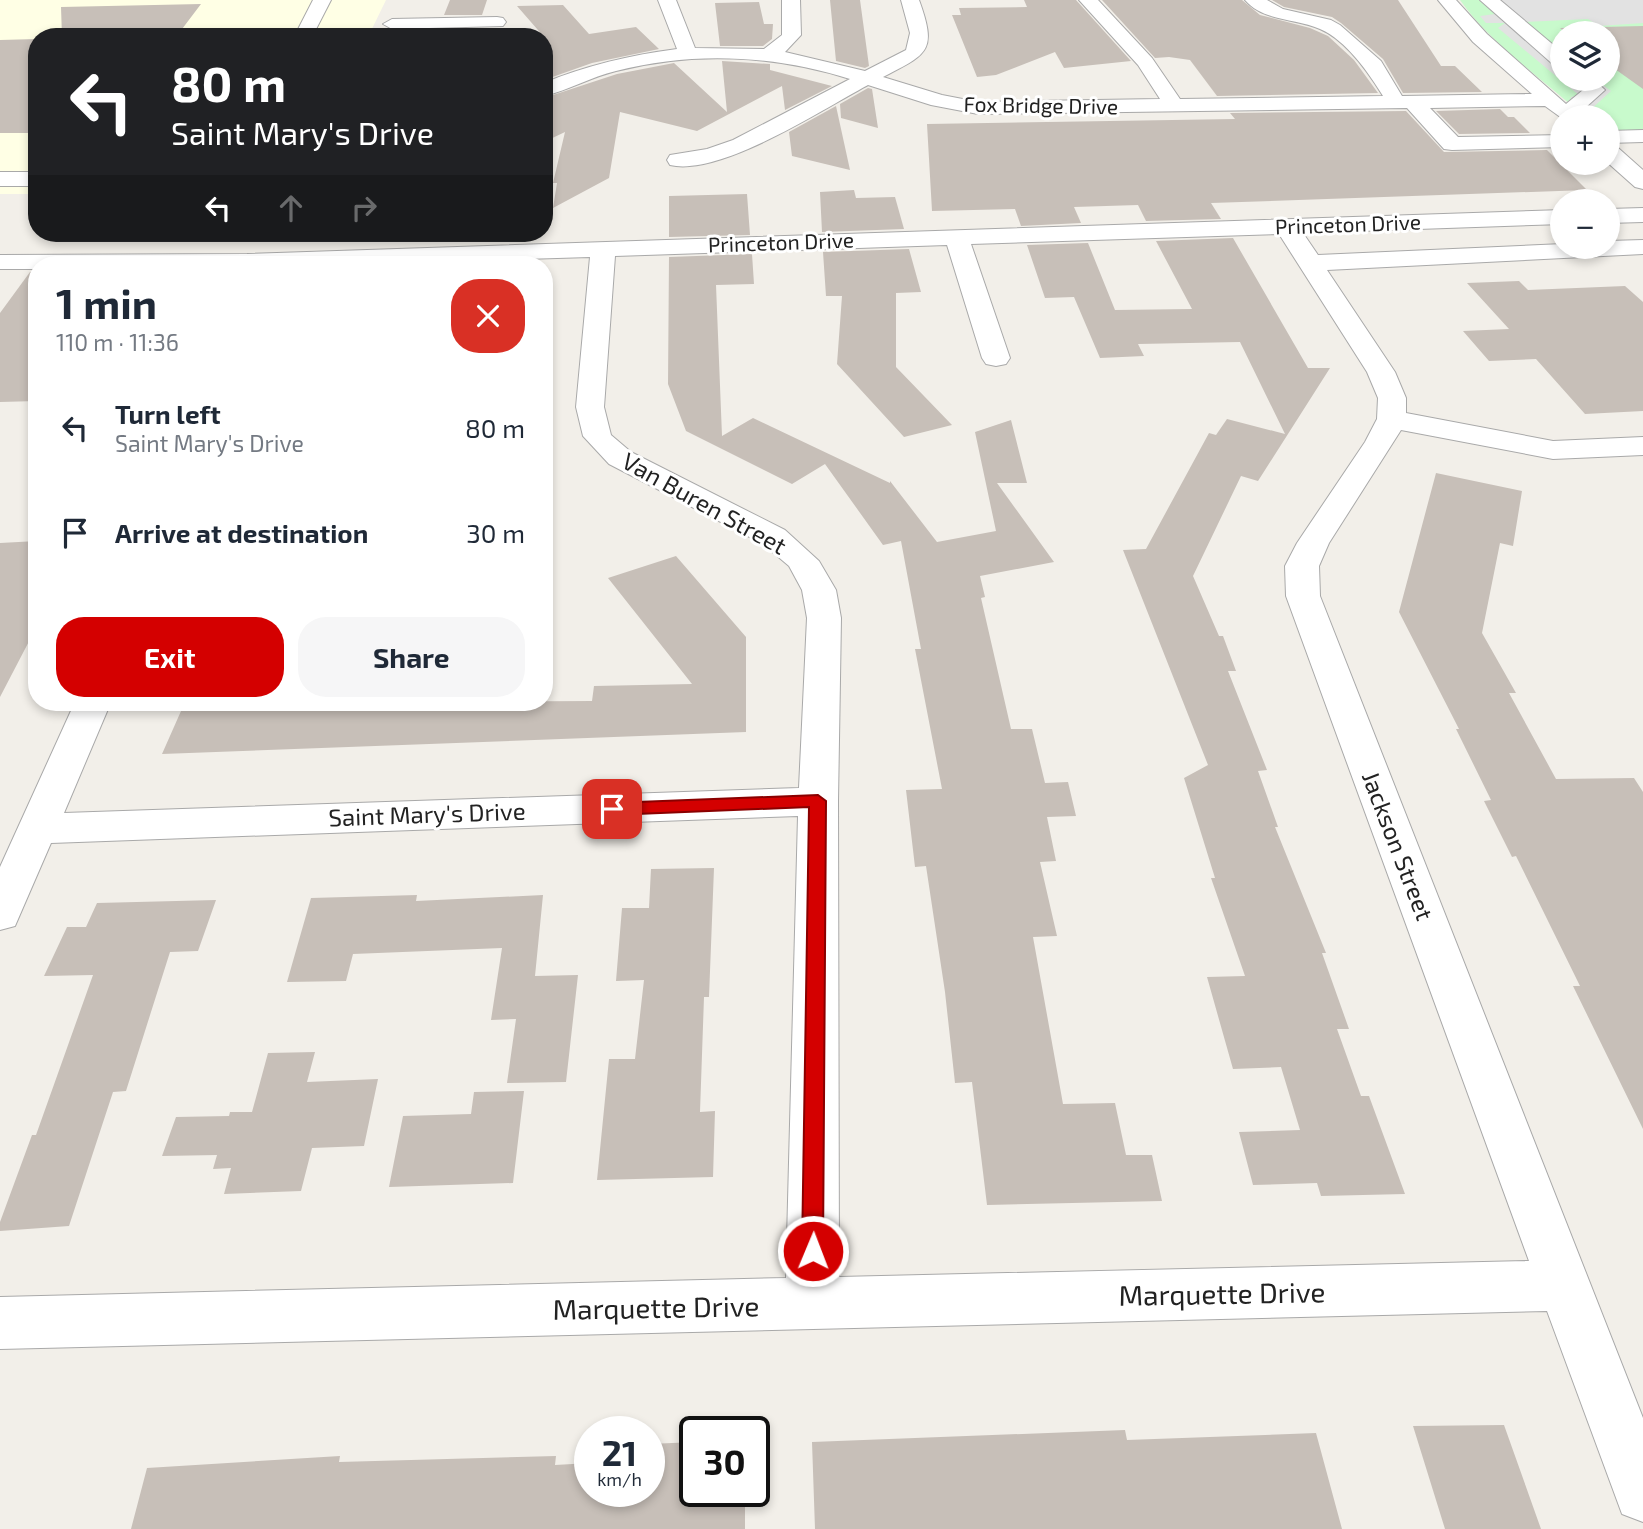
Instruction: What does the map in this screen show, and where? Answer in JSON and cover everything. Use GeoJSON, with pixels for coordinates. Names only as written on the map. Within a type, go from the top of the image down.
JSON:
{"type":"FeatureCollection","features":[{"type":"Feature","properties":{"kind":"street"},"geometry":{"type":"LineString","coordinates":[[308,28],[322,0]]}},
{"type":"Feature","properties":{"kind":"street"},"geometry":{"type":"LineString","coordinates":[[390,28],[402,0]]}},
{"type":"Feature","properties":{"kind":"street"},"geometry":{"type":"LineString","coordinates":[[666,0],[689,55]]}},
{"type":"Feature","properties":{"kind":"street"},"geometry":{"type":"LineString","coordinates":[[766,55],[789,43],[793,35],[791,0]]}},
{"type":"Feature","properties":{"kind":"street"},"geometry":{"type":"LineString","coordinates":[[678,160],[710,155],[741,145],[914,52],[920,43],[910,0]]}},
{"type":"Feature","properties":{"kind":"street"},"geometry":{"type":"LineString","coordinates":[[1088,0],[1144,62],[1174,106]]}},
{"type":"Feature","properties":{"kind":"street"},"geometry":{"type":"LineString","coordinates":[[1254,0],[1277,13],[1325,24],[1334,29],[1374,65],[1404,102],[1452,144],[1550,141]]}},
{"type":"Feature","properties":{"kind":"street"},"geometry":{"type":"LineString","coordinates":[[1447,0],[1480,38],[1556,105]]}},
{"type":"Feature","properties":{"kind":"street"},"geometry":{"type":"LineString","coordinates":[[1489,0],[1550,53]]}},
{"type":"Feature","properties":{"kind":"street"},"geometry":{"type":"LineString","coordinates":[[425,28],[497,22]]}},
{"type":"Feature","properties":{"kind":"street","name":"Fox Bridge Drive"},"geometry":{"type":"LineString","coordinates":[[553,87],[604,68],[689,55],[766,55],[820,64],[948,104],[978,108],[1404,102],[1550,109]]}},
{"type":"Feature","properties":{"kind":"street"},"geometry":{"type":"LineString","coordinates":[[1570,105],[1592,91]]}},
{"type":"Feature","properties":{"kind":"street"},"geometry":{"type":"LineString","coordinates":[[1620,137],[1643,136]]}},
{"type":"Feature","properties":{"kind":"street"},"geometry":{"type":"LineString","coordinates":[[1620,162],[1643,182]]}},
{"type":"Feature","properties":{"kind":"street"},"geometry":{"type":"LineString","coordinates":[[0,179],[28,179]]}},
{"type":"Feature","properties":{"kind":"street"},"geometry":{"type":"LineString","coordinates":[[1624,215],[1643,235]]}},
{"type":"Feature","properties":{"kind":"street","name":"Princeton Drive"},"geometry":{"type":"LineString","coordinates":[[422,256],[1550,217]]}},
{"type":"Feature","properties":{"kind":"street"},"geometry":{"type":"LineString","coordinates":[[1287,227],[1381,372],[1392,398],[1391,419],[1553,450],[1643,446]]}},
{"type":"Feature","properties":{"kind":"street"},"geometry":{"type":"LineString","coordinates":[[957,237],[996,358]]}},
{"type":"Feature","properties":{"kind":"street"},"geometry":{"type":"LineString","coordinates":[[1310,263],[1643,247]]}},
{"type":"Feature","properties":{"kind":"street","name":"Van Buren Street"},"geometry":{"type":"LineString","coordinates":[[603,248],[590,407],[592,426],[600,443],[620,458],[774,537],[803,561],[819,590],[824,618],[818,801],[812,1305]]}},
{"type":"Feature","properties":{"kind":"street","name":"Princeton Drive"},"geometry":{"type":"LineString","coordinates":[[0,262],[28,262]]}},
{"type":"Feature","properties":{"kind":"street","name":"Jackson Street"},"geometry":{"type":"LineString","coordinates":[[1391,419],[1380,442],[1313,543],[1302,566],[1303,596],[1643,1493]]}},
{"type":"Feature","properties":{"kind":"street"},"geometry":{"type":"LineString","coordinates":[[0,914],[89,711]]}},
{"type":"Feature","properties":{"kind":"street","name":"Saint Mary's Drive"},"geometry":{"type":"LineString","coordinates":[[37,829],[818,801]]}},
{"type":"Feature","properties":{"kind":"street","name":"Marquette Drive"},"geometry":{"type":"LineString","coordinates":[[0,1323],[1563,1285]]}},
{"type":"Feature","properties":{"kind":"shaded area"},"geometry":{"type":"Polygon","coordinates":[[[0,0],[386,0],[372,28],[28,28],[28,194],[0,194],[0,0]]]}},
{"type":"Feature","properties":{"kind":"shaded area"},"geometry":{"type":"Polygon","coordinates":[[[1479,0],[1643,0],[1643,23],[1620,25],[1620,21],[1588,19],[1523,22],[1550,43],[1550,71],[1498,28],[1505,23],[1486,23],[1480,16],[1495,14],[1479,0]]]}},
{"type":"Feature","properties":{"kind":"shaded area"},"geometry":{"type":"Polygon","coordinates":[[[1574,91],[1611,91],[1596,105],[1580,105],[1570,97],[1580,96],[1574,91]]]}},
{"type":"Feature","properties":{"kind":"green space"},"geometry":{"type":"Polygon","coordinates":[[[1460,0],[1643,0],[1643,141],[1620,140],[1620,105],[1570,105],[1554,91],[1620,91],[1620,21],[1550,21],[1550,87],[1488,33],[1460,0]]]}},
{"type":"Feature","properties":{"kind":"building"},"geometry":{"type":"Polygon","coordinates":[[[450,0],[487,0],[482,15],[444,15],[450,0]]]}},
{"type":"Feature","properties":{"kind":"building"},"geometry":{"type":"Polygon","coordinates":[[[830,0],[860,0],[869,66],[865,68],[836,61],[830,0]]]}},
{"type":"Feature","properties":{"kind":"building"},"geometry":{"type":"Polygon","coordinates":[[[1024,0],[1076,0],[1131,61],[1064,68],[1055,52],[996,75],[977,77],[952,15],[961,15],[959,8],[1027,7],[1024,0]]]}},
{"type":"Feature","properties":{"kind":"building"},"geometry":{"type":"Polygon","coordinates":[[[1102,0],[1242,0],[1260,15],[1310,28],[1328,36],[1354,60],[1378,93],[1217,96],[1190,60],[1155,58],[1102,0]]]}},
{"type":"Feature","properties":{"kind":"building"},"geometry":{"type":"Polygon","coordinates":[[[1272,0],[1398,0],[1441,66],[1455,66],[1482,92],[1403,93],[1383,59],[1341,23],[1332,17],[1284,7],[1272,0]]]}},
{"type":"Feature","properties":{"kind":"building"},"geometry":{"type":"Polygon","coordinates":[[[759,2],[764,24],[773,24],[772,39],[763,46],[720,46],[715,3],[759,2]]]}},
{"type":"Feature","properties":{"kind":"building"},"geometry":{"type":"Polygon","coordinates":[[[201,4],[183,28],[62,28],[61,7],[201,4]]]}},
{"type":"Feature","properties":{"kind":"building"},"geometry":{"type":"Polygon","coordinates":[[[563,5],[589,34],[636,27],[659,49],[592,63],[553,77],[553,28],[536,28],[517,6],[563,5]]]}},
{"type":"Feature","properties":{"kind":"building"},"geometry":{"type":"Polygon","coordinates":[[[1643,26],[1643,89],[1620,73],[1620,27],[1643,26]]]}},
{"type":"Feature","properties":{"kind":"building"},"geometry":{"type":"Polygon","coordinates":[[[28,39],[28,133],[0,133],[0,40],[28,39]]]}},
{"type":"Feature","properties":{"kind":"building"},"geometry":{"type":"Polygon","coordinates":[[[722,61],[770,64],[770,70],[832,86],[785,110],[782,86],[697,131],[620,112],[609,178],[553,208],[557,183],[553,183],[565,132],[553,138],[553,95],[617,74],[674,63],[727,112],[722,61]]]}},
{"type":"Feature","properties":{"kind":"building"},"geometry":{"type":"Polygon","coordinates":[[[868,88],[872,89],[878,128],[841,118],[840,104],[868,88]]]}},
{"type":"Feature","properties":{"kind":"building"},"geometry":{"type":"Polygon","coordinates":[[[836,106],[850,170],[792,156],[789,132],[836,106]]]}},
{"type":"Feature","properties":{"kind":"building"},"geometry":{"type":"Polygon","coordinates":[[[1500,109],[1508,117],[1514,117],[1530,133],[1459,134],[1436,111],[1500,109]]]}},
{"type":"Feature","properties":{"kind":"building"},"geometry":{"type":"Polygon","coordinates":[[[1406,111],[1444,152],[1547,150],[1550,153],[1550,175],[1572,175],[1586,189],[1211,203],[1221,219],[1146,221],[1138,205],[1074,207],[1081,223],[1021,226],[1015,209],[932,211],[927,124],[1235,119],[1230,113],[1406,111]]]}},
{"type":"Feature","properties":{"kind":"building"},"geometry":{"type":"Polygon","coordinates":[[[854,190],[856,198],[895,197],[904,229],[822,232],[820,192],[854,190]]]}},
{"type":"Feature","properties":{"kind":"building"},"geometry":{"type":"Polygon","coordinates":[[[747,194],[750,235],[669,237],[669,196],[747,194]]]}},
{"type":"Feature","properties":{"kind":"building"},"geometry":{"type":"Polygon","coordinates":[[[1233,238],[1308,368],[1330,368],[1258,481],[1241,476],[1193,576],[1219,636],[1223,636],[1236,671],[1228,671],[1267,770],[1258,771],[1278,827],[1275,827],[1326,953],[1322,953],[1349,1029],[1337,1029],[1361,1096],[1369,1096],[1405,1194],[1321,1196],[1317,1183],[1253,1185],[1239,1132],[1300,1130],[1281,1067],[1233,1069],[1207,977],[1245,976],[1211,878],[1215,878],[1184,778],[1208,765],[1123,550],[1146,549],[1209,433],[1216,435],[1227,419],[1285,434],[1240,342],[1138,344],[1144,356],[1100,358],[1074,297],[1045,298],[1027,245],[1088,243],[1115,310],[1192,309],[1156,241],[1233,238]]]}},
{"type":"Feature","properties":{"kind":"building"},"geometry":{"type":"Polygon","coordinates":[[[909,249],[921,292],[896,293],[896,367],[952,425],[904,437],[837,364],[842,296],[826,296],[823,252],[909,249]]]}},
{"type":"Feature","properties":{"kind":"building"},"geometry":{"type":"Polygon","coordinates":[[[752,254],[754,284],[716,285],[722,436],[753,418],[890,481],[937,542],[996,531],[975,432],[1011,420],[1027,483],[997,483],[1054,562],[980,576],[985,597],[981,598],[1011,729],[1032,729],[1045,783],[1068,782],[1076,816],[1047,817],[1056,861],[1040,862],[1057,936],[1033,937],[1063,1104],[1115,1103],[1126,1155],[1152,1155],[1162,1201],[987,1205],[972,1082],[955,1083],[945,992],[926,866],[915,867],[906,790],[942,789],[915,649],[921,649],[901,541],[883,545],[825,464],[792,484],[686,431],[668,384],[669,257],[752,254]]]}},
{"type":"Feature","properties":{"kind":"building"},"geometry":{"type":"Polygon","coordinates":[[[28,275],[28,401],[0,402],[0,313],[28,275]]]}},
{"type":"Feature","properties":{"kind":"building"},"geometry":{"type":"Polygon","coordinates":[[[1519,281],[1528,290],[1625,286],[1643,302],[1643,411],[1585,414],[1536,359],[1489,361],[1463,331],[1509,329],[1467,283],[1519,281]]]}},
{"type":"Feature","properties":{"kind":"building"},"geometry":{"type":"Polygon","coordinates":[[[1436,473],[1522,491],[1513,546],[1500,543],[1482,633],[1516,693],[1509,693],[1556,779],[1634,778],[1643,792],[1643,1129],[1573,986],[1580,986],[1516,856],[1512,857],[1484,801],[1491,800],[1456,729],[1459,729],[1399,612],[1436,473]]]}},
{"type":"Feature","properties":{"kind":"building"},"geometry":{"type":"Polygon","coordinates":[[[28,541],[28,643],[0,697],[0,543],[28,541]]]}},
{"type":"Feature","properties":{"kind":"building"},"geometry":{"type":"Polygon","coordinates":[[[676,556],[746,637],[746,732],[162,754],[181,711],[553,711],[553,701],[592,701],[594,686],[692,684],[608,578],[676,556]]]}},
{"type":"Feature","properties":{"kind":"building"},"geometry":{"type":"Polygon","coordinates":[[[714,868],[709,997],[704,997],[700,1112],[715,1111],[713,1177],[597,1180],[609,1059],[635,1059],[644,980],[616,981],[622,908],[649,908],[651,869],[714,868]]]}},
{"type":"Feature","properties":{"kind":"building"},"geometry":{"type":"Polygon","coordinates":[[[417,895],[416,901],[543,895],[535,976],[578,975],[566,1082],[507,1083],[516,1019],[491,1020],[502,948],[353,954],[346,981],[287,982],[311,898],[417,895]]]}},
{"type":"Feature","properties":{"kind":"building"},"geometry":{"type":"Polygon","coordinates":[[[216,900],[198,951],[170,952],[126,1091],[113,1092],[69,1226],[0,1231],[0,1222],[32,1135],[36,1135],[93,975],[44,976],[67,927],[86,927],[97,903],[216,900]]]}},
{"type":"Feature","properties":{"kind":"building"},"geometry":{"type":"Polygon","coordinates":[[[315,1052],[307,1082],[378,1079],[364,1146],[312,1148],[301,1191],[224,1194],[231,1168],[213,1169],[217,1155],[162,1156],[176,1117],[229,1116],[230,1112],[252,1112],[268,1053],[315,1052]]]}},
{"type":"Feature","properties":{"kind":"building"},"geometry":{"type":"Polygon","coordinates":[[[524,1091],[513,1183],[389,1187],[403,1116],[471,1114],[474,1092],[524,1091]]]}},
{"type":"Feature","properties":{"kind":"building"},"geometry":{"type":"Polygon","coordinates":[[[1504,1425],[1541,1529],[1445,1529],[1413,1426],[1504,1425]]]}},
{"type":"Feature","properties":{"kind":"building"},"geometry":{"type":"Polygon","coordinates":[[[1125,1430],[1127,1440],[1316,1433],[1342,1529],[815,1529],[812,1442],[1125,1430]]]}},
{"type":"Feature","properties":{"kind":"building"},"geometry":{"type":"Polygon","coordinates":[[[665,1443],[679,1443],[679,1507],[745,1507],[745,1529],[131,1529],[147,1468],[340,1456],[339,1462],[556,1456],[555,1465],[574,1464],[574,1507],[665,1507],[665,1443]]]}},
{"type":"Feature","properties":{"kind":"route"},"geometry":{"type":"LineString","coordinates":[[612,809],[818,801],[813,1251]]}}]}
